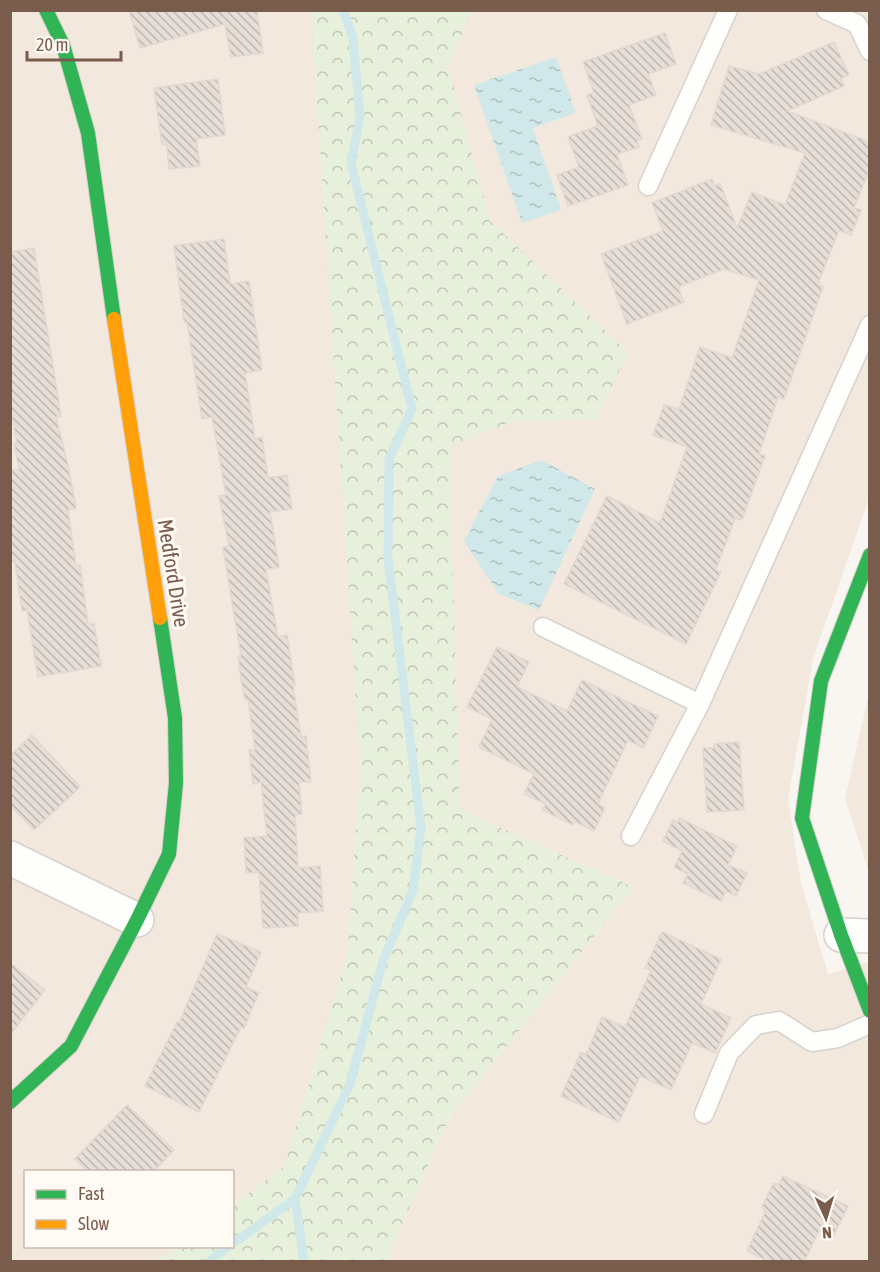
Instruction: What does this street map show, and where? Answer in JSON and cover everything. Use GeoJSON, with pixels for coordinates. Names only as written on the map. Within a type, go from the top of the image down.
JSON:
{"type":"FeatureCollection","features":[{"type":"Feature","properties":{"kind":"street","name":"Medford Drive"},"geometry":{"type":"LineString","coordinates":[[10,1102],[71,1046],[137,920],[169,854],[176,783],[175,718],[88,133],[63,45],[46,10]]}},
{"type":"Feature","properties":{"kind":"street"},"geometry":{"type":"LineString","coordinates":[[870,555],[821,681],[802,818],[855,936],[870,1011]]}},
{"type":"Feature","properties":{"kind":"street"},"geometry":{"type":"LineString","coordinates":[[10,858],[137,920]]}},
{"type":"Feature","properties":{"kind":"lane"},"geometry":{"type":"LineString","coordinates":[[648,186],[728,10]]}},
{"type":"Feature","properties":{"kind":"lane"},"geometry":{"type":"LineString","coordinates":[[826,10],[857,24],[870,51]]}},
{"type":"Feature","properties":{"kind":"lane"},"geometry":{"type":"LineString","coordinates":[[631,836],[700,704],[870,325]]}},
{"type":"Feature","properties":{"kind":"lane"},"geometry":{"type":"LineString","coordinates":[[543,627],[700,704]]}},
{"type":"Feature","properties":{"kind":"lane"},"geometry":{"type":"LineString","coordinates":[[704,1114],[729,1053],[756,1025],[778,1021],[812,1042],[838,1038],[870,1024]]}},
{"type":"Feature","properties":{"kind":"shaded area"},"geometry":{"type":"Polygon","coordinates":[[[10,11],[869,11],[869,498],[813,659],[788,799],[801,883],[828,974],[869,962],[869,1261],[386,1261],[448,1120],[633,887],[360,766],[348,951],[284,1167],[234,1204],[234,1170],[24,1170],[24,1248],[176,1248],[157,1261],[11,1261],[10,11]]]}},
{"type":"Feature","properties":{"kind":"shaded area"},"geometry":{"type":"Polygon","coordinates":[[[869,693],[869,872],[845,799],[869,693]]]}},
{"type":"Feature","properties":{"kind":"green space"},"geometry":{"type":"Polygon","coordinates":[[[311,11],[472,11],[448,66],[490,221],[628,352],[596,420],[514,421],[449,446],[460,810],[633,887],[448,1120],[386,1261],[157,1261],[176,1248],[234,1248],[234,1204],[284,1167],[348,951],[360,765],[311,11]]]}},
{"type":"Feature","properties":{"kind":"water"},"geometry":{"type":"Polygon","coordinates":[[[556,57],[576,113],[533,128],[561,210],[522,223],[474,85],[556,57]]]}},
{"type":"Feature","properties":{"kind":"water"},"geometry":{"type":"Polygon","coordinates":[[[541,460],[595,489],[539,610],[499,594],[464,541],[498,476],[541,460]]]}},
{"type":"Feature","properties":{"kind":"building"},"geometry":{"type":"Polygon","coordinates":[[[129,10],[257,10],[263,53],[231,57],[225,24],[140,48],[129,10]]]}},
{"type":"Feature","properties":{"kind":"building"},"geometry":{"type":"Polygon","coordinates":[[[665,33],[676,64],[648,74],[656,95],[629,105],[642,139],[637,140],[639,147],[617,154],[628,185],[568,206],[557,175],[579,167],[568,137],[598,126],[587,95],[594,93],[583,62],[665,33]]]}},
{"type":"Feature","properties":{"kind":"building"},"geometry":{"type":"Polygon","coordinates":[[[834,42],[849,75],[841,78],[844,86],[787,111],[870,142],[870,168],[854,208],[861,210],[851,235],[839,230],[819,281],[819,285],[823,287],[784,399],[778,397],[759,454],[765,456],[742,520],[735,518],[716,570],[721,572],[686,644],[564,584],[607,496],[660,523],[687,447],[653,435],[664,405],[679,409],[700,347],[732,358],[759,280],[724,269],[678,287],[684,302],[627,324],[601,254],[663,231],[652,203],[712,179],[715,186],[720,183],[737,228],[752,192],[785,205],[805,153],[711,125],[729,66],[759,74],[834,42]]]}},
{"type":"Feature","properties":{"kind":"building"},"geometry":{"type":"Polygon","coordinates":[[[218,79],[225,135],[196,139],[200,166],[169,169],[167,144],[162,145],[154,88],[218,79]]]}},
{"type":"Feature","properties":{"kind":"building"},"geometry":{"type":"Polygon","coordinates":[[[224,239],[230,284],[249,281],[262,370],[245,373],[255,439],[262,437],[268,478],[287,475],[292,509],[270,512],[279,567],[266,570],[278,637],[287,635],[301,737],[306,736],[311,782],[299,782],[302,814],[295,815],[298,868],[320,866],[323,911],[298,913],[298,926],[263,928],[259,872],[246,873],[244,838],[267,836],[261,782],[253,784],[249,750],[255,750],[248,699],[245,700],[241,679],[238,656],[241,656],[223,547],[229,546],[219,496],[226,495],[212,417],[202,419],[187,322],[184,320],[174,246],[224,239]]]}},
{"type":"Feature","properties":{"kind":"building"},"geometry":{"type":"Polygon","coordinates":[[[34,248],[61,416],[56,417],[76,508],[68,510],[76,566],[80,565],[88,624],[94,623],[101,666],[38,677],[27,610],[22,611],[15,561],[10,562],[10,470],[19,469],[10,406],[10,252],[34,248]]]}},
{"type":"Feature","properties":{"kind":"building"},"geometry":{"type":"Polygon","coordinates":[[[497,647],[529,662],[517,687],[567,711],[582,680],[658,716],[643,748],[628,740],[598,804],[605,808],[594,831],[574,821],[573,825],[542,810],[546,804],[524,794],[534,774],[479,747],[492,719],[467,707],[497,647]]]}},
{"type":"Feature","properties":{"kind":"building"},"geometry":{"type":"Polygon","coordinates":[[[32,735],[80,787],[34,830],[10,805],[10,756],[32,735]]]}},
{"type":"Feature","properties":{"kind":"building"},"geometry":{"type":"Polygon","coordinates":[[[739,742],[744,810],[707,812],[703,748],[714,748],[714,744],[739,742]]]}},
{"type":"Feature","properties":{"kind":"building"},"geometry":{"type":"Polygon","coordinates":[[[679,818],[737,846],[728,865],[747,873],[736,896],[726,891],[721,901],[683,883],[688,874],[674,867],[682,851],[663,841],[673,820],[678,822],[679,818]]]}},
{"type":"Feature","properties":{"kind":"building"},"geometry":{"type":"Polygon","coordinates":[[[662,932],[721,959],[701,1004],[731,1018],[715,1053],[692,1043],[671,1090],[640,1076],[619,1122],[561,1096],[581,1052],[586,1055],[602,1017],[625,1027],[651,970],[645,968],[662,932]]]}},
{"type":"Feature","properties":{"kind":"building"},"geometry":{"type":"Polygon","coordinates":[[[217,934],[261,952],[246,987],[259,993],[244,1028],[241,1027],[199,1112],[145,1086],[177,1022],[179,1023],[217,934]]]}},
{"type":"Feature","properties":{"kind":"building"},"geometry":{"type":"Polygon","coordinates":[[[10,963],[45,990],[10,1035],[10,963]]]}},
{"type":"Feature","properties":{"kind":"building"},"geometry":{"type":"Polygon","coordinates":[[[127,1105],[174,1150],[155,1170],[86,1170],[75,1159],[127,1105]]]}},
{"type":"Feature","properties":{"kind":"building"},"geometry":{"type":"Polygon","coordinates":[[[783,1176],[848,1206],[833,1237],[819,1231],[804,1262],[770,1262],[747,1251],[765,1212],[762,1207],[773,1184],[779,1184],[783,1176]]]}},
{"type":"Feature","properties":{"kind":"waterway"},"geometry":{"type":"LineString","coordinates":[[304,1262],[295,1199],[350,1084],[383,961],[413,890],[421,828],[388,559],[389,459],[412,409],[351,163],[360,117],[353,38],[343,10]]}},
{"type":"Feature","properties":{"kind":"waterway"},"geometry":{"type":"LineString","coordinates":[[234,1243],[295,1199]]}},
{"type":"Feature","properties":{"kind":"waterway"},"geometry":{"type":"LineString","coordinates":[[208,1262],[226,1248]]}},
{"type":"Feature","properties":{"kind":"traffic: fast"},"geometry":{"type":"LineString","coordinates":[[46,10],[63,45],[88,133],[114,319]]}},
{"type":"Feature","properties":{"kind":"traffic: fast"},"geometry":{"type":"LineString","coordinates":[[870,555],[821,681],[802,818],[841,935],[870,1011]]}},
{"type":"Feature","properties":{"kind":"traffic: fast"},"geometry":{"type":"LineString","coordinates":[[10,1102],[71,1046],[169,854],[176,783],[175,718],[160,618]]}},
{"type":"Feature","properties":{"kind":"traffic: slow"},"geometry":{"type":"LineString","coordinates":[[114,319],[160,618]]}}]}
